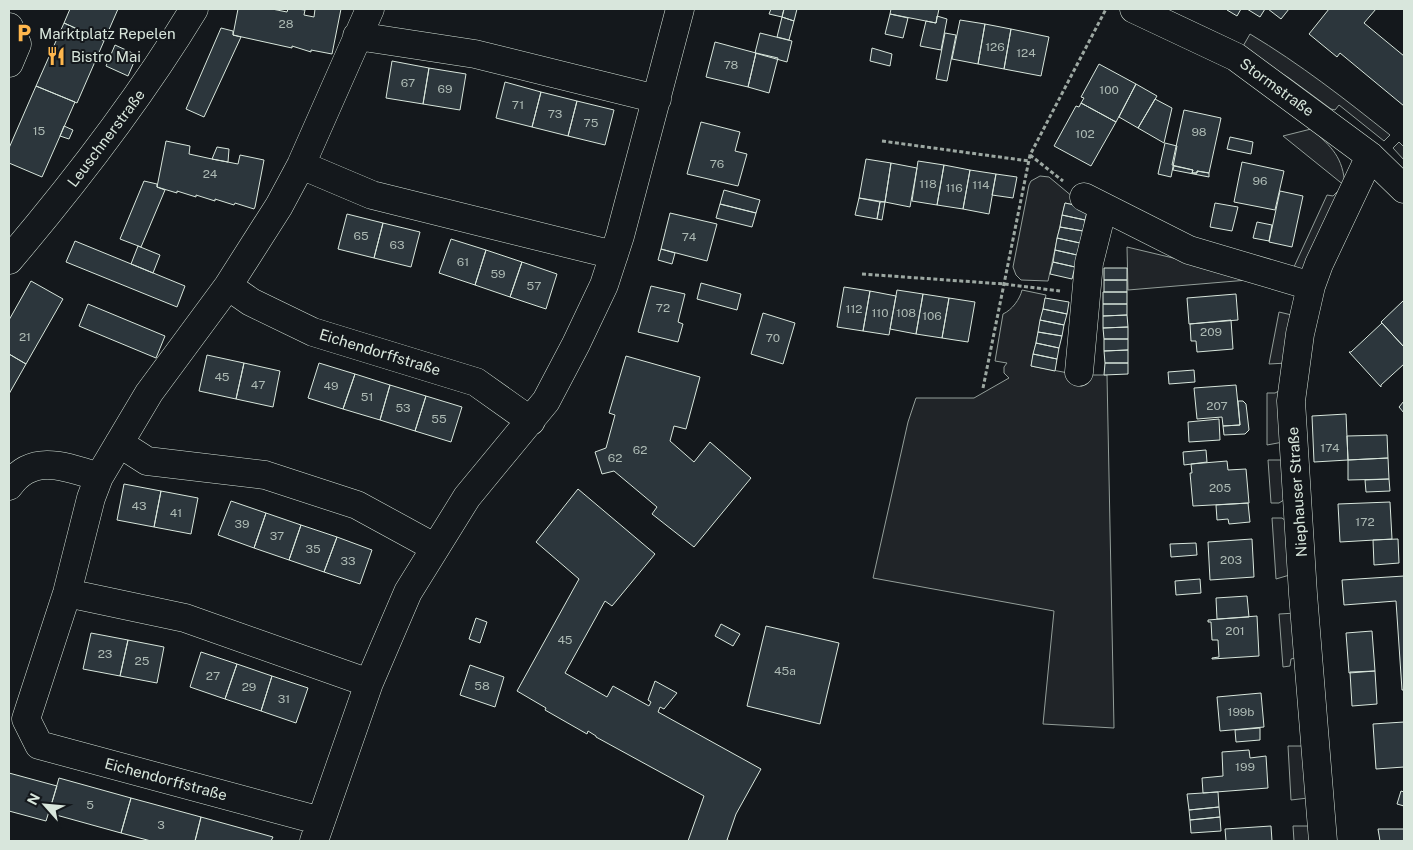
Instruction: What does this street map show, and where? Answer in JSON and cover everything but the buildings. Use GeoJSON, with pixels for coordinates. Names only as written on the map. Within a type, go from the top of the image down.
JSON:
{"type":"FeatureCollection","features":[{"type":"Feature","properties":{"kind":"street","name":"Leuschnerstraße"},"geometry":{"type":"LineString","coordinates":[[9,260],[47,215],[113,129],[153,74],[194,9]]}},
{"type":"Feature","properties":{"kind":"street","name":"Eichendorffstraße"},"geometry":{"type":"LineString","coordinates":[[370,9],[302,165],[279,206],[228,286],[149,393],[99,477],[91,498],[67,593],[18,716],[39,745],[317,831],[369,683],[408,592],[434,547],[468,497],[546,401],[604,285],[657,99],[680,9]]}},
{"type":"Feature","properties":{"kind":"street","name":"Stormstraße"},"geometry":{"type":"LineString","coordinates":[[1134,9],[1236,57],[1370,156],[1404,189]]}},
{"type":"Feature","properties":{"kind":"street"},"geometry":{"type":"LineString","coordinates":[[357,36],[475,54],[657,99]]}},
{"type":"Feature","properties":{"kind":"street","name":"Niephauser Straße"},"geometry":{"type":"LineString","coordinates":[[1323,841],[1291,401],[1300,334],[1311,286],[1319,264],[1370,156]]}},
{"type":"Feature","properties":{"kind":"street"},"geometry":{"type":"LineString","coordinates":[[302,165],[372,195],[614,255]]}},
{"type":"Feature","properties":{"kind":"street"},"geometry":{"type":"LineString","coordinates":[[1079,372],[1094,202],[1189,250],[1311,286]]}},
{"type":"Feature","properties":{"kind":"street","name":"Eichendorffstraße"},"geometry":{"type":"LineString","coordinates":[[228,286],[251,302],[313,332],[476,382],[531,421]]}},
{"type":"Feature","properties":{"kind":"street"},"geometry":{"type":"LineString","coordinates":[[119,443],[147,461],[265,475],[357,505],[434,547]]}},
{"type":"Feature","properties":{"kind":"street"},"geometry":{"type":"LineString","coordinates":[[9,486],[25,469],[44,464],[99,477]]}},
{"type":"Feature","properties":{"kind":"street"},"geometry":{"type":"LineString","coordinates":[[67,593],[185,618],[369,683]]}},
{"type":"Feature","properties":{"kind":"path"},"geometry":{"type":"LineString","coordinates":[[983,388],[1030,155],[1106,9]]}},
{"type":"Feature","properties":{"kind":"path"},"geometry":{"type":"LineString","coordinates":[[882,141],[1029,161]]}},
{"type":"Feature","properties":{"kind":"path"},"geometry":{"type":"LineString","coordinates":[[1030,155],[1094,202]]}},
{"type":"Feature","properties":{"kind":"path"},"geometry":{"type":"LineString","coordinates":[[862,274],[1004,284],[1087,294]]}},
{"type":"Feature","properties":{"kind":"shaded area"},"geometry":{"type":"Polygon","coordinates":[[[1250,34],[1322,82],[1390,135],[1384,141],[1339,105],[1335,110],[1331,109],[1289,78],[1242,48],[1250,34]]]}},
{"type":"Feature","properties":{"kind":"shaded area"},"geometry":{"type":"Polygon","coordinates":[[[1311,129],[1335,153],[1342,167],[1345,186],[1283,136],[1311,129]]]}},
{"type":"Feature","properties":{"kind":"shaded area"},"geometry":{"type":"Polygon","coordinates":[[[1399,142],[1404,147],[1404,160],[1393,148],[1399,142]]]}},
{"type":"Feature","properties":{"kind":"shaded area"},"geometry":{"type":"Polygon","coordinates":[[[1040,176],[1049,177],[1085,207],[1065,203],[1048,281],[1021,280],[1016,275],[1013,267],[1029,185],[1031,181],[1040,176]]]}},
{"type":"Feature","properties":{"kind":"shaded area"},"geometry":{"type":"Polygon","coordinates":[[[1339,190],[1344,194],[1309,273],[1293,269],[1327,195],[1333,196],[1339,190]]]}},
{"type":"Feature","properties":{"kind":"shaded area"},"geometry":{"type":"Polygon","coordinates":[[[1127,247],[1211,267],[1248,280],[1128,290],[1127,247]]]}},
{"type":"Feature","properties":{"kind":"shaded area"},"geometry":{"type":"Polygon","coordinates":[[[1022,290],[1046,295],[1031,366],[1079,375],[1107,375],[1114,728],[1043,724],[1054,611],[873,578],[908,422],[916,398],[974,398],[1009,378],[1004,373],[1004,367],[1007,363],[995,361],[1003,314],[1015,304],[1022,290]]]}},
{"type":"Feature","properties":{"kind":"shaded area"},"geometry":{"type":"Polygon","coordinates":[[[1279,312],[1296,316],[1287,363],[1269,364],[1279,312]]]}},
{"type":"Feature","properties":{"kind":"shaded area"},"geometry":{"type":"Polygon","coordinates":[[[1283,389],[1283,442],[1267,445],[1267,393],[1275,393],[1283,389]]]}},
{"type":"Feature","properties":{"kind":"shaded area"},"geometry":{"type":"Polygon","coordinates":[[[1268,460],[1285,460],[1287,498],[1279,503],[1271,503],[1268,460]]]}},
{"type":"Feature","properties":{"kind":"shaded area"},"geometry":{"type":"Polygon","coordinates":[[[1272,518],[1282,518],[1286,521],[1293,574],[1276,579],[1272,518]]]}},
{"type":"Feature","properties":{"kind":"shaded area"},"geometry":{"type":"Polygon","coordinates":[[[1296,613],[1299,657],[1291,659],[1290,666],[1283,667],[1279,614],[1296,613]]]}},
{"type":"Feature","properties":{"kind":"shaded area"},"geometry":{"type":"Polygon","coordinates":[[[1288,746],[1305,746],[1308,798],[1291,800],[1288,746]]]}},
{"type":"Feature","properties":{"kind":"shaded area"},"geometry":{"type":"Polygon","coordinates":[[[1293,826],[1310,826],[1311,841],[1294,841],[1293,826]]]}},
{"type":"Feature","properties":{"kind":"place","name":"Marktplatz Repelen"},"geometry":{"type":"Point","coordinates":[24,33]}},
{"type":"Feature","properties":{"kind":"place","name":"Bistro Mai"},"geometry":{"type":"Point","coordinates":[56,56]}}]}
